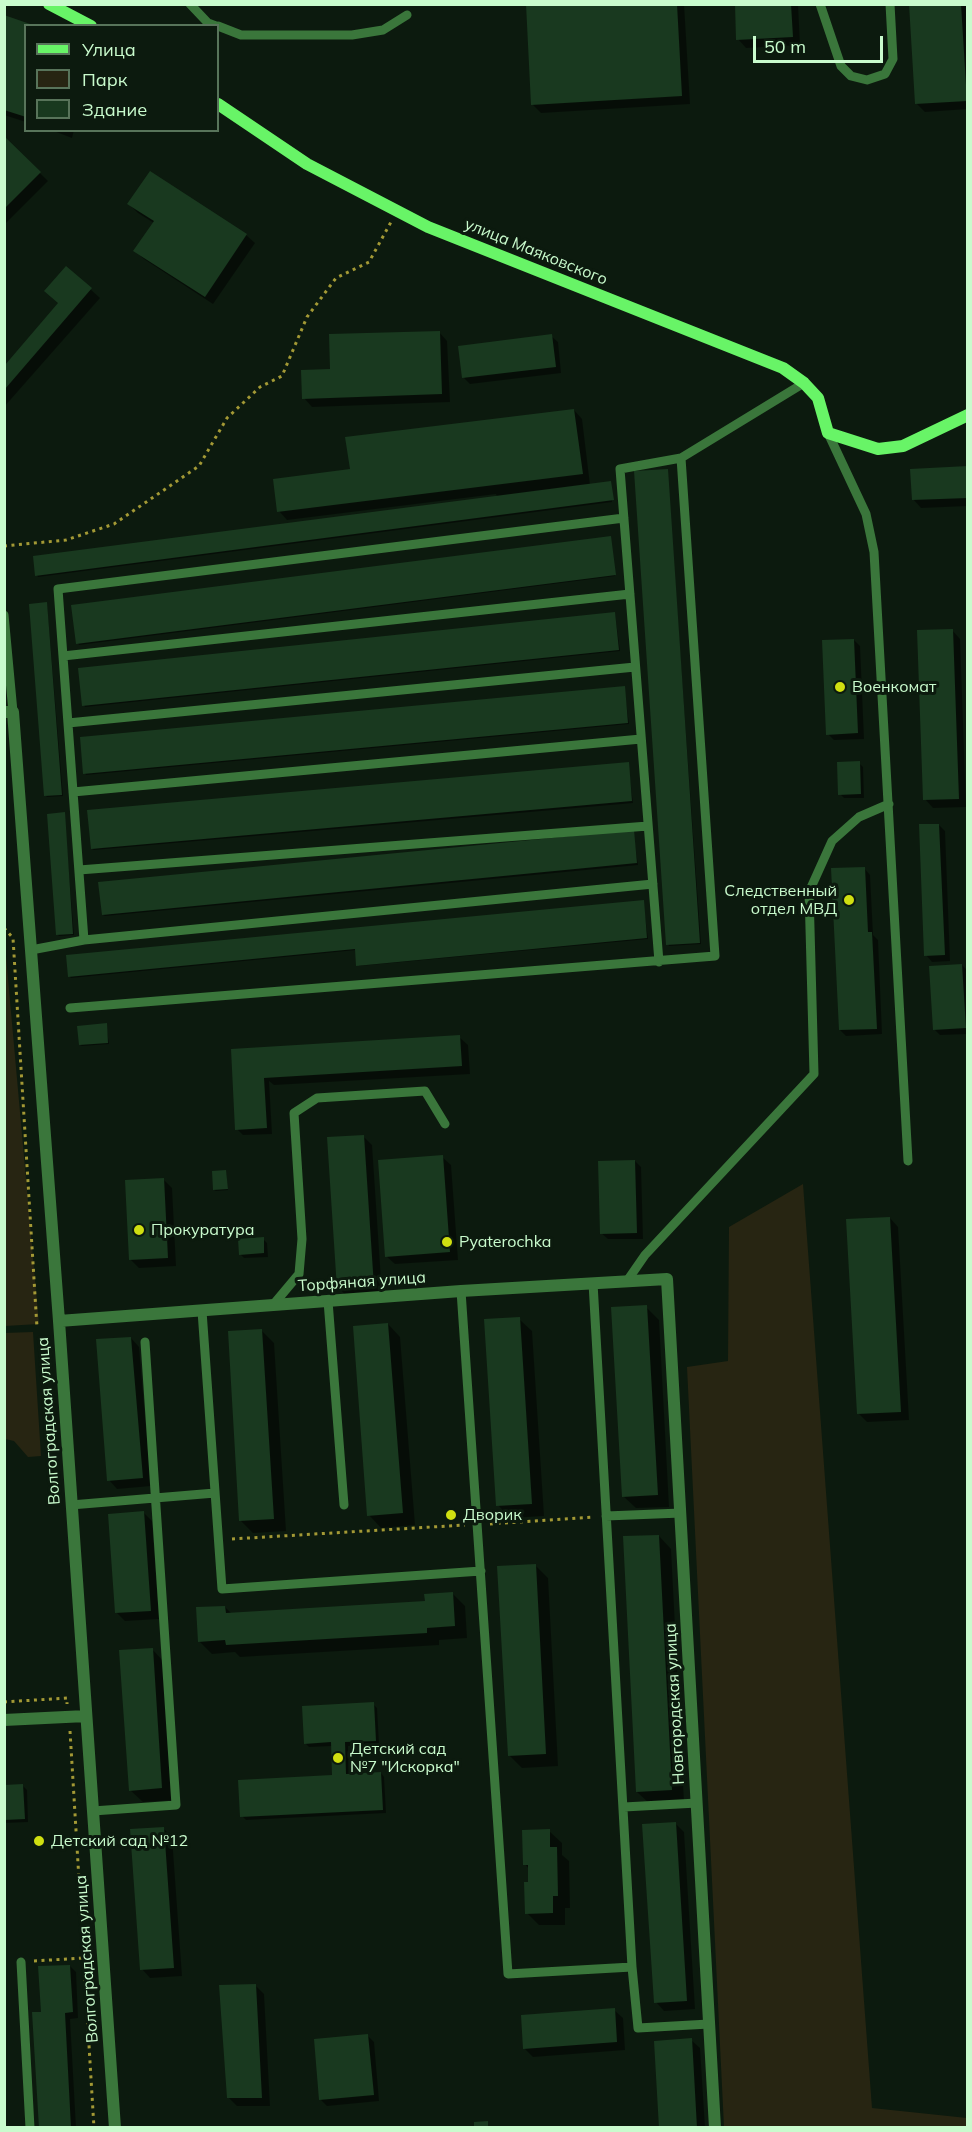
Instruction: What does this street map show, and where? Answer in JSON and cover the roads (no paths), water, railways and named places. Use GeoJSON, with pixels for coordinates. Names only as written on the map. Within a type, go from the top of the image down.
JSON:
{"type":"FeatureCollection","features":[{"type":"Feature","properties":{"kind":"street"},"geometry":{"type":"LineString","coordinates":[[49,4],[87,24]]}},
{"type":"Feature","properties":{"kind":"street","name":"улица Маяковского"},"geometry":{"type":"LineString","coordinates":[[219,105],[307,164],[428,227],[783,368],[804,383],[818,398],[828,433]]}},
{"type":"Feature","properties":{"kind":"street"},"geometry":{"type":"LineString","coordinates":[[828,433],[878,449],[903,447],[968,415]]}},
{"type":"Feature","properties":{"kind":"street","name":"Волгоградская улица"},"geometry":{"type":"LineString","coordinates":[[8,712],[31,950],[115,2127]]}},
{"type":"Feature","properties":{"kind":"street","name":"Торфяная улица"},"geometry":{"type":"LineString","coordinates":[[58,1321],[461,1291],[668,1279]]}},
{"type":"Feature","properties":{"kind":"street","name":"Новгородская улица"},"geometry":{"type":"LineString","coordinates":[[668,1279],[715,2127]]}},
{"type":"Feature","properties":{"kind":"street"},"geometry":{"type":"LineString","coordinates":[[4,1720],[86,1716]]}},
{"type":"Feature","properties":{"kind":"lane"},"geometry":{"type":"LineString","coordinates":[[190,4],[212,24]]}},
{"type":"Feature","properties":{"kind":"lane"},"geometry":{"type":"LineString","coordinates":[[820,4],[841,66],[851,76],[867,80],[885,74],[893,59],[890,4]]}},
{"type":"Feature","properties":{"kind":"lane"},"geometry":{"type":"LineString","coordinates":[[219,27],[241,35],[352,35],[383,30],[407,15]]}},
{"type":"Feature","properties":{"kind":"lane"},"geometry":{"type":"LineString","coordinates":[[659,962],[620,469],[681,458],[804,383]]}},
{"type":"Feature","properties":{"kind":"lane"},"geometry":{"type":"LineString","coordinates":[[828,433],[866,514],[874,552],[908,1161]]}},
{"type":"Feature","properties":{"kind":"lane"},"geometry":{"type":"LineString","coordinates":[[70,1008],[715,956],[681,458]]}},
{"type":"Feature","properties":{"kind":"lane"},"geometry":{"type":"LineString","coordinates":[[84,940],[58,589],[624,518]]}},
{"type":"Feature","properties":{"kind":"lane"},"geometry":{"type":"LineString","coordinates":[[63,656],[630,594]]}},
{"type":"Feature","properties":{"kind":"lane"},"geometry":{"type":"LineString","coordinates":[[4,615],[8,712]]}},
{"type":"Feature","properties":{"kind":"lane"},"geometry":{"type":"LineString","coordinates":[[68,723],[635,667]]}},
{"type":"Feature","properties":{"kind":"lane"},"geometry":{"type":"LineString","coordinates":[[73,792],[641,739]]}},
{"type":"Feature","properties":{"kind":"lane"},"geometry":{"type":"LineString","coordinates":[[627,1281],[645,1255],[814,1074],[809,892],[832,841],[859,817],[889,804]]}},
{"type":"Feature","properties":{"kind":"lane"},"geometry":{"type":"LineString","coordinates":[[79,870],[648,826]]}},
{"type":"Feature","properties":{"kind":"lane"},"geometry":{"type":"LineString","coordinates":[[31,950],[84,940],[653,884]]}},
{"type":"Feature","properties":{"kind":"lane"},"geometry":{"type":"LineString","coordinates":[[273,1305],[299,1274],[302,1239],[294,1113],[317,1098],[425,1091],[445,1124]]}},
{"type":"Feature","properties":{"kind":"lane"},"geometry":{"type":"LineString","coordinates":[[593,1283],[632,1966],[638,2028],[709,2024]]}},
{"type":"Feature","properties":{"kind":"lane"},"geometry":{"type":"LineString","coordinates":[[461,1291],[508,1974],[632,1966]]}},
{"type":"Feature","properties":{"kind":"lane"},"geometry":{"type":"LineString","coordinates":[[328,1301],[344,1505]]}},
{"type":"Feature","properties":{"kind":"lane"},"geometry":{"type":"LineString","coordinates":[[202,1311],[222,1589],[481,1570]]}},
{"type":"Feature","properties":{"kind":"lane"},"geometry":{"type":"LineString","coordinates":[[93,1811],[176,1805],[145,1342]]}},
{"type":"Feature","properties":{"kind":"lane"},"geometry":{"type":"LineString","coordinates":[[71,1505],[215,1493]]}},
{"type":"Feature","properties":{"kind":"lane"},"geometry":{"type":"LineString","coordinates":[[606,1516],[681,1514]]}},
{"type":"Feature","properties":{"kind":"lane"},"geometry":{"type":"LineString","coordinates":[[624,1807],[697,1803]]}},
{"type":"Feature","properties":{"kind":"lane"},"geometry":{"type":"LineString","coordinates":[[21,1962],[30,2127]]}},
{"type":"Feature","properties":{"kind":"place","name":"Военкомат"},"geometry":{"type":"Point","coordinates":[840,687]}},
{"type":"Feature","properties":{"kind":"place","name":"Следственный отдел МВД"},"geometry":{"type":"Point","coordinates":[849,900]}},
{"type":"Feature","properties":{"kind":"place","name":"Прокуратура"},"geometry":{"type":"Point","coordinates":[139,1230]}},
{"type":"Feature","properties":{"kind":"place","name":"Pyaterochka"},"geometry":{"type":"Point","coordinates":[447,1242]}},
{"type":"Feature","properties":{"kind":"place","name":"Дворик"},"geometry":{"type":"Point","coordinates":[451,1515]}},
{"type":"Feature","properties":{"kind":"place","name":"Детский cад №7 \"Искорка\""},"geometry":{"type":"Point","coordinates":[338,1758]}},
{"type":"Feature","properties":{"kind":"place","name":"Детский cад №12"},"geometry":{"type":"Point","coordinates":[39,1841]}}]}
